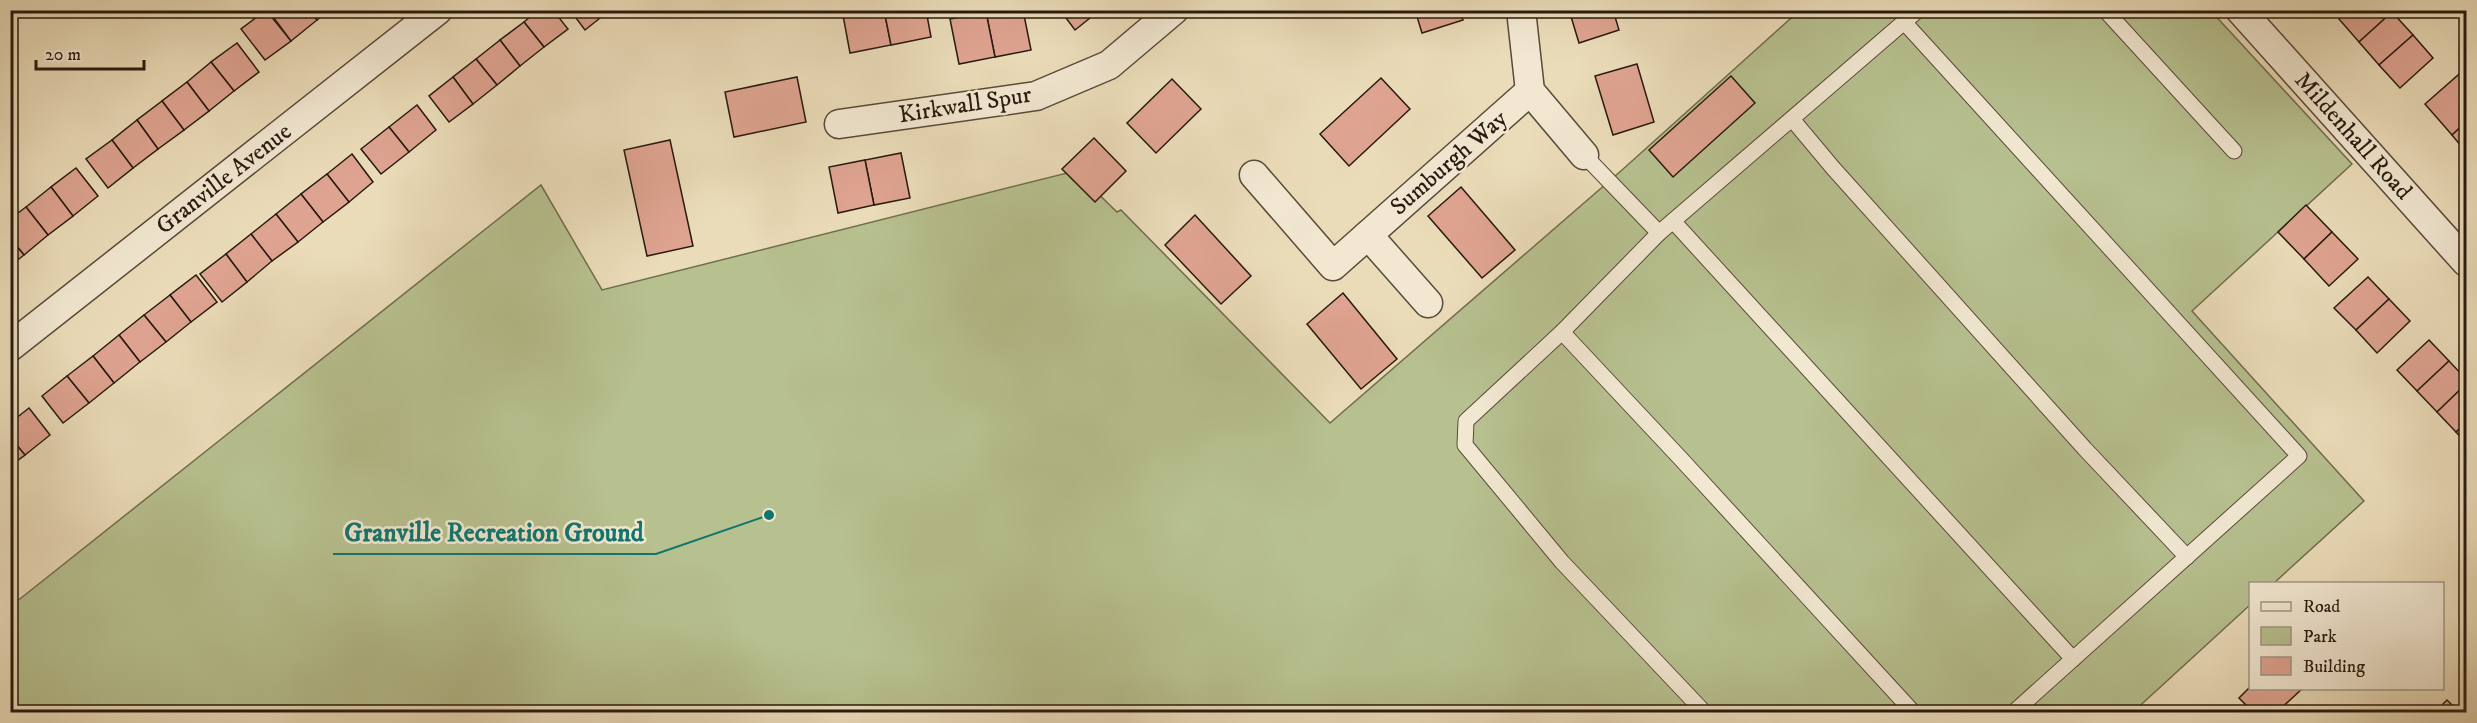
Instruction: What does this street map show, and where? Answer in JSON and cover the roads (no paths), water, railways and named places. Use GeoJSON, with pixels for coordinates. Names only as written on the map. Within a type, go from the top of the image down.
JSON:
{"type":"FeatureCollection","features":[{"type":"Feature","properties":{"kind":"street","name":"Granville Avenue"},"geometry":{"type":"LineString","coordinates":[[10,347],[438,10]]}},
{"type":"Feature","properties":{"kind":"street","name":"Kirkwall Spur"},"geometry":{"type":"LineString","coordinates":[[839,124],[1036,96],[1109,65],[1174,10]]}},
{"type":"Feature","properties":{"kind":"street","name":"Sumburgh Way"},"geometry":{"type":"LineString","coordinates":[[1521,10],[1530,91],[1584,155]]}},
{"type":"Feature","properties":{"kind":"street","name":"Mildenhall Road"},"geometry":{"type":"LineString","coordinates":[[2240,10],[2466,262]]}},
{"type":"Feature","properties":{"kind":"street","name":"Sumburgh Way"},"geometry":{"type":"LineString","coordinates":[[1254,175],[1333,266],[1530,91]]}},
{"type":"Feature","properties":{"kind":"street"},"geometry":{"type":"LineString","coordinates":[[1368,235],[1428,303]]}},
{"type":"Feature","properties":{"kind":"lane"},"geometry":{"type":"LineString","coordinates":[[1704,712],[1562,562],[1465,445],[1466,420],[1562,332],[1659,233],[1918,10]]}},
{"type":"Feature","properties":{"kind":"lane"},"geometry":{"type":"LineString","coordinates":[[2105,10],[2234,151]]}},
{"type":"Feature","properties":{"kind":"lane"},"geometry":{"type":"LineString","coordinates":[[1905,23],[2299,456],[2014,712]]}},
{"type":"Feature","properties":{"kind":"lane"},"geometry":{"type":"LineString","coordinates":[[1792,119],[1833,168],[2085,449],[2187,556]]}},
{"type":"Feature","properties":{"kind":"lane"},"geometry":{"type":"LineString","coordinates":[[1584,155],[1659,233]]}},
{"type":"Feature","properties":{"kind":"lane"},"geometry":{"type":"LineString","coordinates":[[1673,221],[2073,660]]}},
{"type":"Feature","properties":{"kind":"lane"},"geometry":{"type":"LineString","coordinates":[[1562,332],[1913,712]]}},
{"type":"Feature","properties":{"kind":"place","name":"Granville Recreation Ground"},"geometry":{"type":"Point","coordinates":[769,515]}}]}
